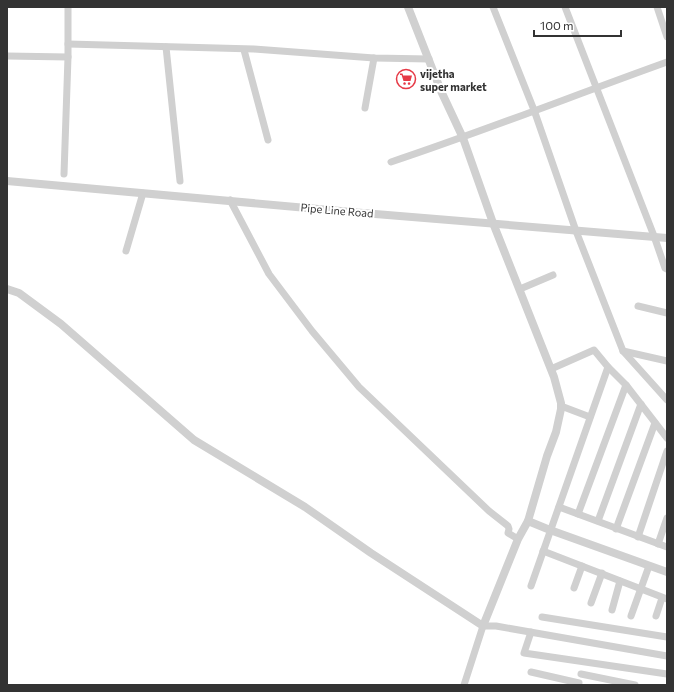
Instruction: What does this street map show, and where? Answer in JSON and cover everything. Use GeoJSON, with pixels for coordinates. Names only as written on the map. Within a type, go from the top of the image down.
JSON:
{"type":"FeatureCollection","features":[{"type":"Feature","properties":{"kind":"street"},"geometry":{"type":"LineString","coordinates":[[64,174],[68,7]]}},
{"type":"Feature","properties":{"kind":"street"},"geometry":{"type":"LineString","coordinates":[[408,7],[463,138],[493,223],[551,369],[559,393],[561,406],[556,432],[528,521],[518,539],[483,626],[464,685]]}},
{"type":"Feature","properties":{"kind":"street"},"geometry":{"type":"LineString","coordinates":[[493,7],[534,110],[576,231],[623,351],[667,400]]}},
{"type":"Feature","properties":{"kind":"street"},"geometry":{"type":"LineString","coordinates":[[564,7],[654,236],[665,268],[667,269]]}},
{"type":"Feature","properties":{"kind":"street"},"geometry":{"type":"LineString","coordinates":[[657,7],[667,36]]}},
{"type":"Feature","properties":{"kind":"street"},"geometry":{"type":"LineString","coordinates":[[68,44],[166,46],[374,58],[429,59]]}},
{"type":"Feature","properties":{"kind":"street"},"geometry":{"type":"LineString","coordinates":[[166,46],[180,181]]}},
{"type":"Feature","properties":{"kind":"street"},"geometry":{"type":"LineString","coordinates":[[244,50],[268,140]]}},
{"type":"Feature","properties":{"kind":"street"},"geometry":{"type":"LineString","coordinates":[[7,56],[68,57]]}},
{"type":"Feature","properties":{"kind":"street"},"geometry":{"type":"LineString","coordinates":[[365,108],[374,58]]}},
{"type":"Feature","properties":{"kind":"street"},"geometry":{"type":"LineString","coordinates":[[391,162],[463,138],[595,87],[667,62]]}},
{"type":"Feature","properties":{"kind":"street","name":"Pipe Line Road"},"geometry":{"type":"LineString","coordinates":[[7,181],[143,194],[230,200],[667,238]]}},
{"type":"Feature","properties":{"kind":"street"},"geometry":{"type":"LineString","coordinates":[[126,251],[143,194]]}},
{"type":"Feature","properties":{"kind":"street"},"geometry":{"type":"LineString","coordinates":[[230,200],[269,274],[312,331],[358,387],[483,506],[508,526],[508,533],[518,539]]}},
{"type":"Feature","properties":{"kind":"street"},"geometry":{"type":"LineString","coordinates":[[520,289],[553,275]]}},
{"type":"Feature","properties":{"kind":"street"},"geometry":{"type":"LineString","coordinates":[[7,289],[18,293],[61,324],[194,440],[305,507],[371,553],[483,626],[496,626],[667,656]]}},
{"type":"Feature","properties":{"kind":"street"},"geometry":{"type":"LineString","coordinates":[[638,306],[667,312]]}},
{"type":"Feature","properties":{"kind":"street"},"geometry":{"type":"LineString","coordinates":[[551,369],[594,350],[626,385],[667,438]]}},
{"type":"Feature","properties":{"kind":"street"},"geometry":{"type":"LineString","coordinates":[[623,351],[667,361]]}},
{"type":"Feature","properties":{"kind":"street"},"geometry":{"type":"LineString","coordinates":[[531,586],[608,367]]}},
{"type":"Feature","properties":{"kind":"street"},"geometry":{"type":"LineString","coordinates":[[578,514],[626,385]]}},
{"type":"Feature","properties":{"kind":"street"},"geometry":{"type":"LineString","coordinates":[[598,522],[641,404]]}},
{"type":"Feature","properties":{"kind":"street"},"geometry":{"type":"LineString","coordinates":[[561,406],[590,417]]}},
{"type":"Feature","properties":{"kind":"street"},"geometry":{"type":"LineString","coordinates":[[616,528],[655,423]]}},
{"type":"Feature","properties":{"kind":"street"},"geometry":{"type":"LineString","coordinates":[[638,537],[667,452]]}},
{"type":"Feature","properties":{"kind":"street"},"geometry":{"type":"LineString","coordinates":[[559,506],[667,547]]}},
{"type":"Feature","properties":{"kind":"street"},"geometry":{"type":"LineString","coordinates":[[658,544],[667,518]]}},
{"type":"Feature","properties":{"kind":"street"},"geometry":{"type":"LineString","coordinates":[[528,521],[667,572]]}},
{"type":"Feature","properties":{"kind":"street"},"geometry":{"type":"LineString","coordinates":[[543,551],[665,598],[656,616]]}},
{"type":"Feature","properties":{"kind":"street"},"geometry":{"type":"LineString","coordinates":[[574,588],[582,566]]}},
{"type":"Feature","properties":{"kind":"street"},"geometry":{"type":"LineString","coordinates":[[631,616],[649,566]]}},
{"type":"Feature","properties":{"kind":"street"},"geometry":{"type":"LineString","coordinates":[[591,603],[602,573]]}},
{"type":"Feature","properties":{"kind":"street"},"geometry":{"type":"LineString","coordinates":[[612,610],[620,581]]}},
{"type":"Feature","properties":{"kind":"street"},"geometry":{"type":"LineString","coordinates":[[542,617],[667,637]]}},
{"type":"Feature","properties":{"kind":"street"},"geometry":{"type":"LineString","coordinates":[[531,632],[524,653],[667,674]]}},
{"type":"Feature","properties":{"kind":"street"},"geometry":{"type":"LineString","coordinates":[[531,672],[579,684],[584,662]]}},
{"type":"Feature","properties":{"kind":"street"},"geometry":{"type":"LineString","coordinates":[[581,674],[635,685]]}},
{"type":"Feature","properties":{"kind":"place","name":"vijetha super market"},"geometry":{"type":"Point","coordinates":[406,79]}}]}
